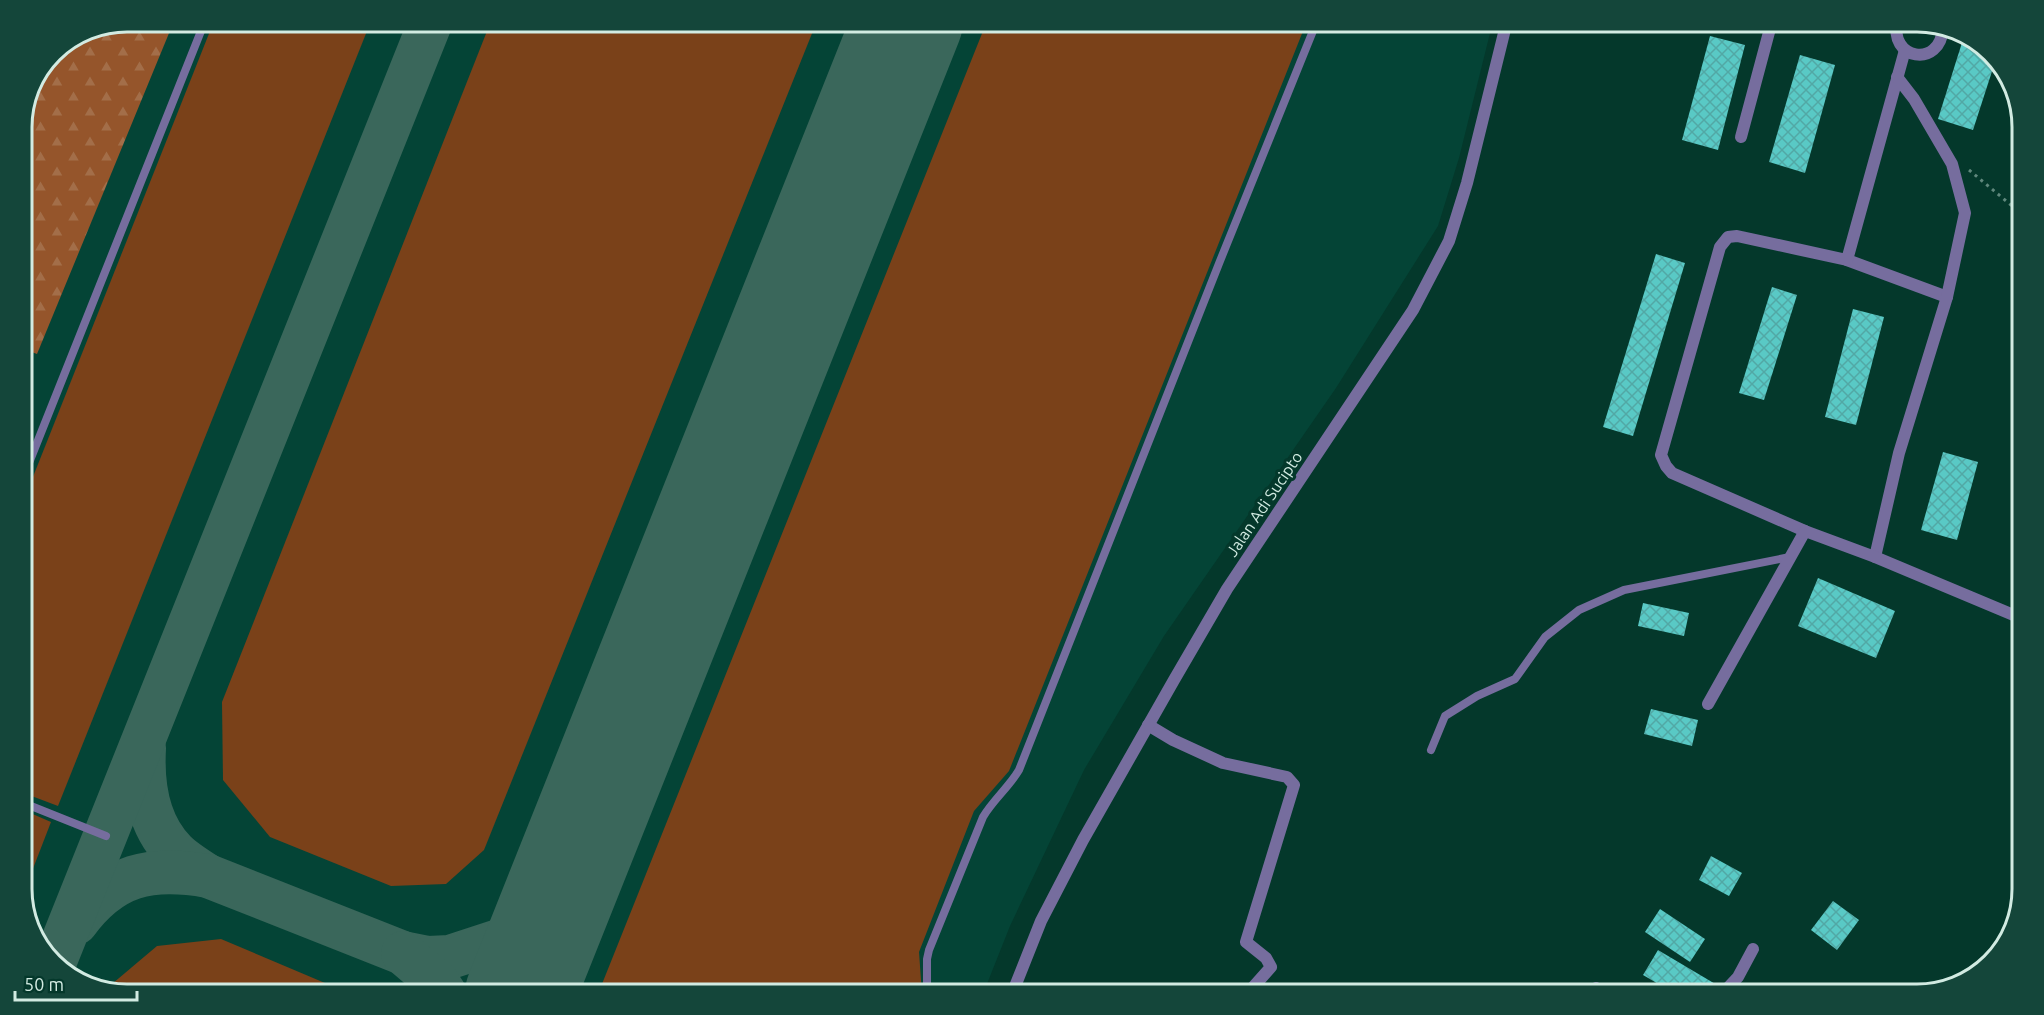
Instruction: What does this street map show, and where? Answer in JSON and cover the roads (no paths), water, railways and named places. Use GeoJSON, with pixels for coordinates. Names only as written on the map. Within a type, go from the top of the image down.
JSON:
{"type":"FeatureCollection","features":[{"type":"Feature","properties":{"kind":"street","name":"Jalan Adi Sucipto"},"geometry":{"type":"LineString","coordinates":[[1016,984],[1041,921],[1083,840],[1227,589],[1413,310],[1449,241],[1467,183],[1505,31]]}},
{"type":"Feature","properties":{"kind":"street"},"geometry":{"type":"LineString","coordinates":[[1741,137],[1769,31]]}},
{"type":"Feature","properties":{"kind":"street"},"geometry":{"type":"LineString","coordinates":[[1896,31],[1896,38],[1905,50],[1919,55],[1933,51],[1942,35]]}},
{"type":"Feature","properties":{"kind":"street"},"geometry":{"type":"LineString","coordinates":[[1847,260],[1905,50]]}},
{"type":"Feature","properties":{"kind":"street"},"geometry":{"type":"LineString","coordinates":[[1875,557],[1899,453],[1947,297],[1965,213],[1952,164],[1914,99],[1897,77]]}},
{"type":"Feature","properties":{"kind":"street"},"geometry":{"type":"LineString","coordinates":[[1947,297],[1847,260],[1737,236],[1728,237],[1720,247],[1661,455],[1672,473],[1805,531],[1875,557],[2012,614]]}},
{"type":"Feature","properties":{"kind":"street"},"geometry":{"type":"LineString","coordinates":[[1708,704],[1805,531]]}},
{"type":"Feature","properties":{"kind":"street"},"geometry":{"type":"LineString","coordinates":[[1148,725],[1173,740],[1223,763],[1287,777],[1294,785],[1246,942],[1266,958],[1271,967],[1256,984]]}},
{"type":"Feature","properties":{"kind":"street"},"geometry":{"type":"LineString","coordinates":[[1731,984],[1738,977],[1753,949]]}},
{"type":"Feature","properties":{"kind":"lane"},"geometry":{"type":"LineString","coordinates":[[32,455],[201,31]]}},
{"type":"Feature","properties":{"kind":"lane"},"geometry":{"type":"LineString","coordinates":[[927,984],[929,950],[983,817],[1019,770],[1313,31]]}},
{"type":"Feature","properties":{"kind":"lane"},"geometry":{"type":"LineString","coordinates":[[1431,750],[1445,716],[1477,696],[1515,679],[1545,637],[1580,610],[1624,590],[1790,556]]}},
{"type":"Feature","properties":{"kind":"lane"},"geometry":{"type":"LineString","coordinates":[[32,806],[106,836]]}}]}
